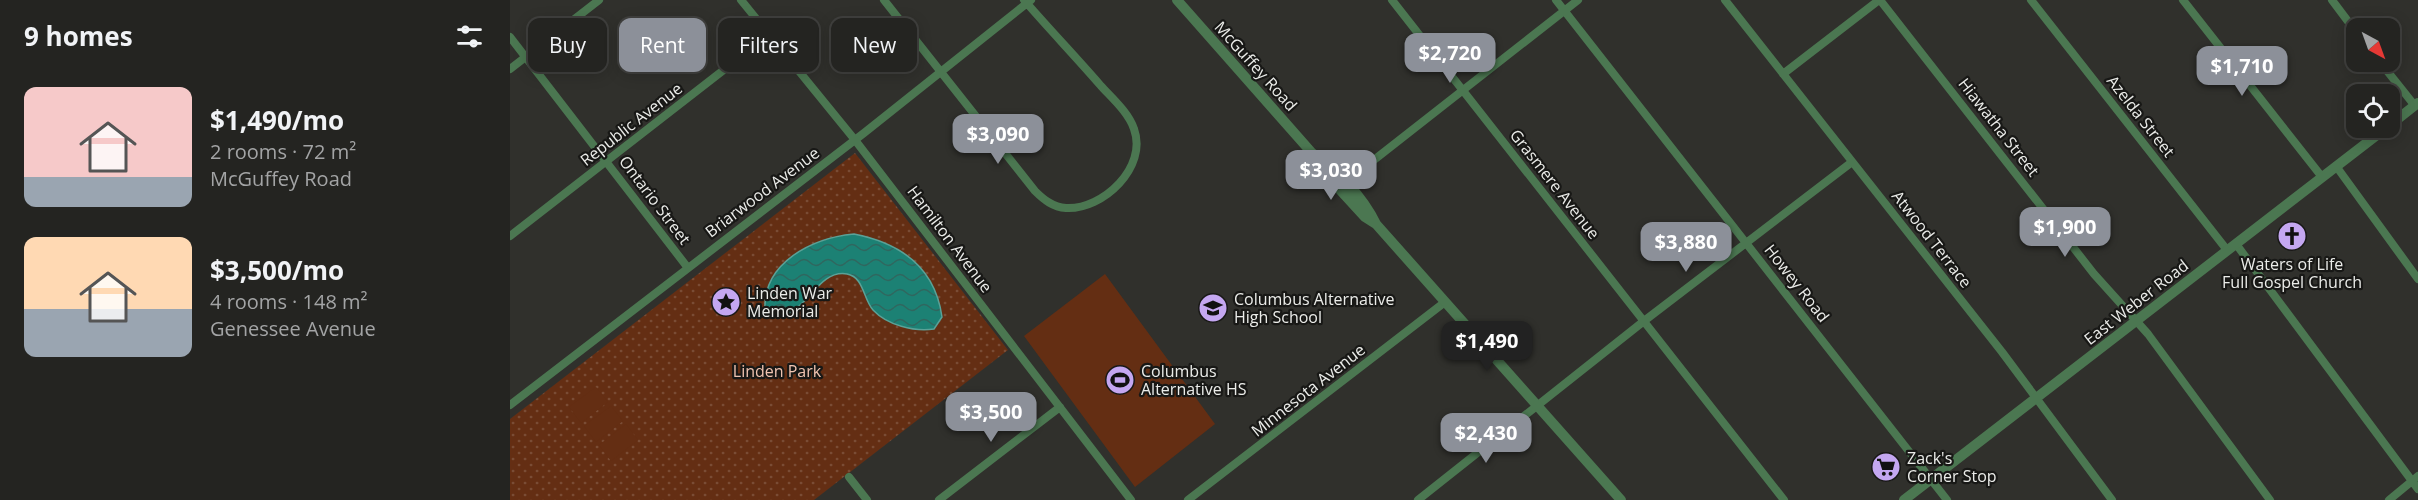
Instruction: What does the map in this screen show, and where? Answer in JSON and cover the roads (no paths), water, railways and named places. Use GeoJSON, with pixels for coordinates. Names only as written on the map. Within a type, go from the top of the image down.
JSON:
{"type":"FeatureCollection","features":[{"type":"Feature","properties":{"kind":"street"},"geometry":{"type":"LineString","coordinates":[[510,69],[598,0]]}},
{"type":"Feature","properties":{"kind":"street","name":"Hamilton Avenue"},"geometry":{"type":"LineString","coordinates":[[741,0],[756,18]]}},
{"type":"Feature","properties":{"kind":"street"},"geometry":{"type":"LineString","coordinates":[[884,0],[1035,191],[1054,206],[1077,208],[1097,201],[1112,191],[1127,175],[1136,155],[1135,130],[1121,109],[1027,1]]}},
{"type":"Feature","properties":{"kind":"street","name":"McGuffey Road"},"geometry":{"type":"LineString","coordinates":[[1177,0],[1312,153],[1328,163],[1342,185],[1370,212],[1376,224],[1621,500]]}},
{"type":"Feature","properties":{"kind":"street","name":"Grasmere Avenue"},"geometry":{"type":"LineString","coordinates":[[1392,0],[1784,500]]}},
{"type":"Feature","properties":{"kind":"street","name":"Howey Road"},"geometry":{"type":"LineString","coordinates":[[1556,0],[1947,500]]}},
{"type":"Feature","properties":{"kind":"street"},"geometry":{"type":"LineString","coordinates":[[1342,185],[1578,0]]}},
{"type":"Feature","properties":{"kind":"street","name":"Atwood Terrace"},"geometry":{"type":"LineString","coordinates":[[1725,0],[2036,398],[2112,500]]}},
{"type":"Feature","properties":{"kind":"street"},"geometry":{"type":"LineString","coordinates":[[1783,74],[1879,0]]}},
{"type":"Feature","properties":{"kind":"street","name":"Hiawatha Street"},"geometry":{"type":"LineString","coordinates":[[1879,0],[2135,322],[2148,334],[2270,500]]}},
{"type":"Feature","properties":{"kind":"street","name":"Azelda Street"},"geometry":{"type":"LineString","coordinates":[[2031,0],[2232,247],[2415,478],[2418,489]]}},
{"type":"Feature","properties":{"kind":"street"},"geometry":{"type":"LineString","coordinates":[[2183,0],[2322,177]]}},
{"type":"Feature","properties":{"kind":"street"},"geometry":{"type":"LineString","coordinates":[[2332,0],[2346,19]]}},
{"type":"Feature","properties":{"kind":"street","name":"Briarwood Avenue"},"geometry":{"type":"LineString","coordinates":[[510,405],[855,140],[1027,1]]}},
{"type":"Feature","properties":{"kind":"street","name":"Ontario Street"},"geometry":{"type":"LineString","coordinates":[[510,37],[688,268]]}},
{"type":"Feature","properties":{"kind":"street","name":"Republic Avenue"},"geometry":{"type":"LineString","coordinates":[[510,236],[721,72]]}},
{"type":"Feature","properties":{"kind":"street","name":"Hamilton Avenue"},"geometry":{"type":"LineString","coordinates":[[800,72],[1131,500]]}},
{"type":"Feature","properties":{"kind":"street"},"geometry":{"type":"LineString","coordinates":[[2389,72],[2416,104]]}},
{"type":"Feature","properties":{"kind":"street","name":"East Weber Road"},"geometry":{"type":"LineString","coordinates":[[2400,117],[2416,104]]}},
{"type":"Feature","properties":{"kind":"street","name":"East Weber Road"},"geometry":{"type":"LineString","coordinates":[[1904,500],[2372,138]]}},
{"type":"Feature","properties":{"kind":"street"},"geometry":{"type":"LineString","coordinates":[[1418,500],[1644,321],[1852,162]]}},
{"type":"Feature","properties":{"kind":"street"},"geometry":{"type":"LineString","coordinates":[[2336,166],[2418,279]]}},
{"type":"Feature","properties":{"kind":"street","name":"Minnesota Avenue"},"geometry":{"type":"LineString","coordinates":[[1188,500],[1445,302]]}},
{"type":"Feature","properties":{"kind":"street"},"geometry":{"type":"LineString","coordinates":[[939,500],[1060,406]]}},
{"type":"Feature","properties":{"kind":"street"},"geometry":{"type":"LineString","coordinates":[[849,477],[867,500]]}},
{"type":"Feature","properties":{"kind":"street"},"geometry":{"type":"LineString","coordinates":[[2389,500],[2415,478]]}},
{"type":"Feature","properties":{"kind":"water"},"geometry":{"type":"Polygon","coordinates":[[[854,234],[871,238],[900,251],[923,271],[932,284],[942,317],[934,329],[910,328],[886,320],[873,310],[857,279],[847,274],[835,275],[825,280],[788,314],[778,315],[765,311],[766,294],[781,266],[807,247],[838,236],[854,234]]]}},
{"type":"Feature","properties":{"kind":"place","name":"Waters of Life Full Gospel Church"},"geometry":{"type":"Point","coordinates":[2292,236]}},
{"type":"Feature","properties":{"kind":"place","name":"Linden War Memorial"},"geometry":{"type":"Point","coordinates":[726,302]}},
{"type":"Feature","properties":{"kind":"place","name":"Columbus Alternative High School"},"geometry":{"type":"Point","coordinates":[1213,308]}},
{"type":"Feature","properties":{"kind":"place","name":"Columbus Alternative HS"},"geometry":{"type":"Point","coordinates":[1120,380]}},
{"type":"Feature","properties":{"kind":"place","name":"Zack's Corner Stop"},"geometry":{"type":"Point","coordinates":[1886,467]}},
{"type":"Feature","properties":{"kind":"park label","name":"Linden Park"},"geometry":{"type":"Point","coordinates":[777,371]}}]}
